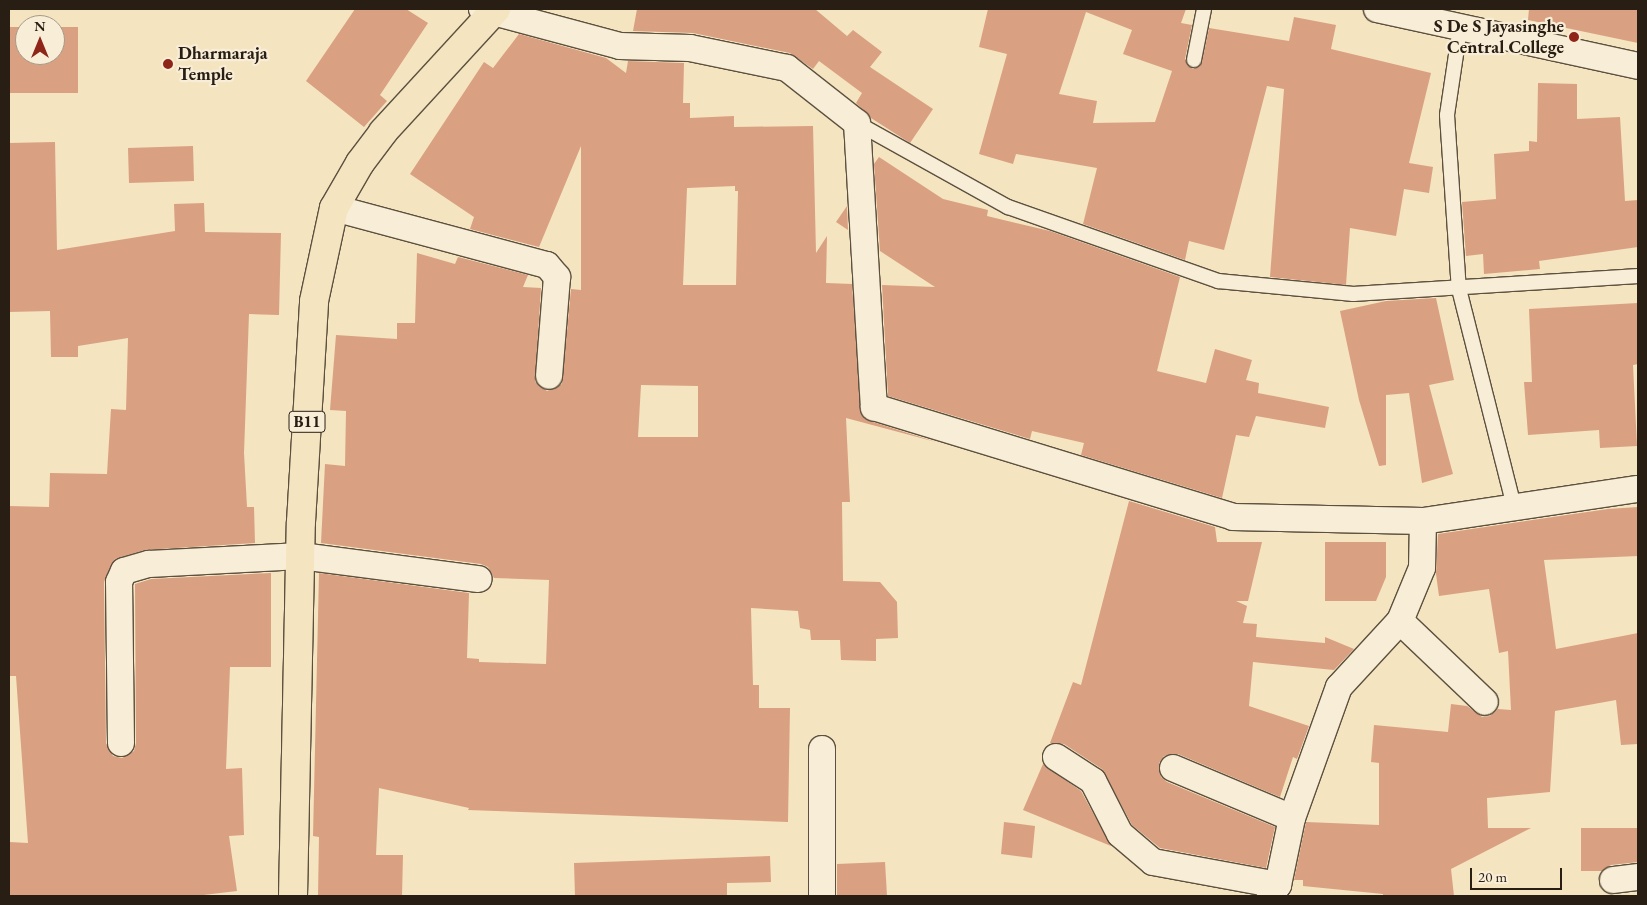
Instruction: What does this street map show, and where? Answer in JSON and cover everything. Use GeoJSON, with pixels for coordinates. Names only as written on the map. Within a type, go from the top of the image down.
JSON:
{"type":"FeatureCollection","features":[{"type":"Feature","properties":{"kind":"main road","name":"B11"},"geometry":{"type":"LineString","coordinates":[[293,896],[301,556],[314,301],[334,208],[360,163],[383,132],[491,10]]}},
{"type":"Feature","properties":{"kind":"street"},"geometry":{"type":"LineString","coordinates":[[1377,9],[1638,66]]}},
{"type":"Feature","properties":{"kind":"street"},"geometry":{"type":"LineString","coordinates":[[491,10],[620,46],[690,48],[787,68],[857,122],[874,407],[1233,517],[1423,521],[1638,490]]}},
{"type":"Feature","properties":{"kind":"street"},"geometry":{"type":"LineString","coordinates":[[334,208],[547,265],[557,277],[549,376]]}},
{"type":"Feature","properties":{"kind":"street"},"geometry":{"type":"LineString","coordinates":[[1056,757],[1093,781],[1120,834],[1154,862],[1274,891],[1292,818],[1339,687],[1400,621],[1422,568],[1423,521]]}},
{"type":"Feature","properties":{"kind":"street"},"geometry":{"type":"LineString","coordinates":[[121,743],[119,582],[124,571],[149,564],[301,556],[479,579]]}},
{"type":"Feature","properties":{"kind":"street"},"geometry":{"type":"LineString","coordinates":[[1400,621],[1485,702]]}},
{"type":"Feature","properties":{"kind":"street"},"geometry":{"type":"LineString","coordinates":[[822,749],[822,896]]}},
{"type":"Feature","properties":{"kind":"street"},"geometry":{"type":"LineString","coordinates":[[1173,768],[1292,818]]}},
{"type":"Feature","properties":{"kind":"street"},"geometry":{"type":"LineString","coordinates":[[1613,880],[1638,877]]}},
{"type":"Feature","properties":{"kind":"lane"},"geometry":{"type":"LineString","coordinates":[[1194,60],[1204,9]]}},
{"type":"Feature","properties":{"kind":"lane"},"geometry":{"type":"LineString","coordinates":[[1460,28],[1447,115],[1459,289],[1514,507]]}},
{"type":"Feature","properties":{"kind":"lane"},"geometry":{"type":"LineString","coordinates":[[857,122],[1008,207],[1218,281],[1353,294],[1459,289],[1638,276]]}},
{"type":"Feature","properties":{"kind":"building"},"geometry":{"type":"Polygon","coordinates":[[[355,9],[406,9],[428,23],[380,95],[387,101],[364,127],[306,81],[355,9]]]}},
{"type":"Feature","properties":{"kind":"building"},"geometry":{"type":"Polygon","coordinates":[[[637,9],[815,9],[847,36],[853,30],[882,52],[870,67],[933,109],[910,143],[871,118],[856,103],[862,93],[819,61],[813,69],[790,53],[693,33],[633,31],[637,9]]]}},
{"type":"Feature","properties":{"kind":"building"},"geometry":{"type":"Polygon","coordinates":[[[988,9],[1186,9],[1181,23],[1192,25],[1185,59],[1193,69],[1202,62],[1209,28],[1289,41],[1294,17],[1336,25],[1331,49],[1431,73],[1409,163],[1433,167],[1429,193],[1404,189],[1396,236],[1350,228],[1346,285],[1270,277],[1284,89],[1267,86],[1224,250],[1189,241],[1185,260],[1083,224],[1097,168],[1016,154],[1013,164],[979,154],[1007,54],[979,47],[988,9]],[[1086,12],[1059,94],[1097,101],[1093,123],[1155,122],[1172,71],[1123,54],[1132,30],[1086,12]]]}},
{"type":"Feature","properties":{"kind":"building"},"geometry":{"type":"Polygon","coordinates":[[[1529,9],[1638,9],[1638,43],[1528,20],[1529,9]]]}},
{"type":"Feature","properties":{"kind":"building"},"geometry":{"type":"Polygon","coordinates":[[[9,27],[15,27],[15,65],[65,65],[65,27],[78,27],[78,93],[9,93],[9,27]]]}},
{"type":"Feature","properties":{"kind":"building"},"geometry":{"type":"Polygon","coordinates":[[[519,34],[606,58],[626,73],[628,61],[684,63],[683,103],[690,103],[690,118],[734,116],[734,127],[813,126],[816,253],[827,236],[826,283],[852,284],[862,416],[870,421],[936,442],[846,418],[850,502],[842,502],[843,581],[880,582],[897,602],[898,638],[876,639],[876,661],[841,660],[840,640],[811,640],[810,630],[800,628],[798,611],[751,608],[753,685],[759,685],[759,708],[790,708],[788,822],[468,810],[469,808],[379,788],[376,855],[403,855],[402,896],[318,896],[319,837],[313,836],[319,573],[469,593],[467,658],[479,659],[479,662],[546,664],[549,580],[494,578],[488,567],[481,564],[321,543],[325,464],[345,466],[346,411],[330,410],[336,335],[397,339],[397,323],[415,323],[417,253],[455,264],[458,257],[528,275],[523,287],[541,288],[535,382],[547,391],[562,384],[571,289],[581,290],[581,146],[539,247],[470,229],[474,217],[410,174],[484,62],[493,68],[519,34]],[[735,186],[687,188],[683,285],[736,285],[738,191],[735,191],[735,186]],[[641,385],[638,437],[698,437],[698,386],[641,385]]]}},
{"type":"Feature","properties":{"kind":"building"},"geometry":{"type":"Polygon","coordinates":[[[1538,83],[1577,84],[1577,119],[1620,117],[1625,201],[1638,200],[1638,247],[1539,261],[1540,269],[1484,274],[1483,254],[1466,256],[1462,202],[1496,199],[1494,154],[1529,151],[1529,141],[1537,142],[1538,83]]]}},
{"type":"Feature","properties":{"kind":"building"},"geometry":{"type":"Polygon","coordinates":[[[55,142],[57,250],[175,231],[174,204],[204,203],[205,232],[281,233],[279,315],[249,314],[244,453],[247,507],[254,507],[255,543],[145,550],[115,559],[104,582],[106,743],[113,756],[122,758],[134,751],[136,743],[135,584],[151,579],[271,573],[271,667],[230,667],[226,769],[242,768],[244,835],[229,836],[237,891],[195,896],[9,896],[9,842],[28,843],[16,676],[9,676],[9,506],[49,507],[50,473],[107,474],[111,409],[126,410],[128,338],[78,346],[78,357],[51,357],[50,311],[9,312],[9,143],[55,142]]]}},
{"type":"Feature","properties":{"kind":"building"},"geometry":{"type":"Polygon","coordinates":[[[193,146],[194,181],[129,183],[128,148],[193,146]]]}},
{"type":"Feature","properties":{"kind":"building"},"geometry":{"type":"Polygon","coordinates":[[[879,157],[943,199],[988,210],[987,216],[1050,231],[1180,277],[1157,371],[1206,383],[1215,349],[1252,360],[1246,380],[1259,383],[1258,393],[1329,407],[1325,428],[1256,416],[1249,437],[1236,435],[1222,498],[1081,455],[1084,443],[1032,431],[1030,439],[888,396],[882,285],[935,287],[880,251],[874,164],[879,157]]]}},
{"type":"Feature","properties":{"kind":"building"},"geometry":{"type":"Polygon","coordinates":[[[847,206],[848,230],[836,222],[847,206]]]}},
{"type":"Feature","properties":{"kind":"building"},"geometry":{"type":"Polygon","coordinates":[[[1436,298],[1454,380],[1429,385],[1453,474],[1422,483],[1409,393],[1386,395],[1386,465],[1379,466],[1359,400],[1340,311],[1386,301],[1436,298]]]}},
{"type":"Feature","properties":{"kind":"building"},"geometry":{"type":"Polygon","coordinates":[[[1638,303],[1638,364],[1633,365],[1637,446],[1600,448],[1599,430],[1528,435],[1524,382],[1532,382],[1529,309],[1638,303]]]}},
{"type":"Feature","properties":{"kind":"building"},"geometry":{"type":"Polygon","coordinates":[[[1129,501],[1215,527],[1217,542],[1262,542],[1248,601],[1236,601],[1247,606],[1243,623],[1257,624],[1256,637],[1325,643],[1325,637],[1354,649],[1334,670],[1253,662],[1249,706],[1309,726],[1297,759],[1293,757],[1280,797],[1178,754],[1164,756],[1159,763],[1161,777],[1167,782],[1275,827],[1266,868],[1160,848],[1132,825],[1102,769],[1064,744],[1050,743],[1073,682],[1081,685],[1129,501]]]}},
{"type":"Feature","properties":{"kind":"building"},"geometry":{"type":"Polygon","coordinates":[[[1638,507],[1638,556],[1544,560],[1556,649],[1638,633],[1638,744],[1621,745],[1616,700],[1555,711],[1550,792],[1487,798],[1488,828],[1531,828],[1451,869],[1454,896],[1383,896],[1383,894],[1303,886],[1303,880],[1294,880],[1306,822],[1379,825],[1379,763],[1371,762],[1374,725],[1448,732],[1451,704],[1467,706],[1482,717],[1490,716],[1498,709],[1511,710],[1508,651],[1499,653],[1489,589],[1439,596],[1436,574],[1438,534],[1608,509],[1638,507]]]}},
{"type":"Feature","properties":{"kind":"building"},"geometry":{"type":"Polygon","coordinates":[[[1325,542],[1386,542],[1386,577],[1376,601],[1325,601],[1325,542]]]}},
{"type":"Feature","properties":{"kind":"building"},"geometry":{"type":"Polygon","coordinates":[[[1043,764],[1081,791],[1111,846],[1023,810],[1043,764]]]}},
{"type":"Feature","properties":{"kind":"building"},"geometry":{"type":"Polygon","coordinates":[[[1004,822],[1035,826],[1032,858],[1001,854],[1004,822]]]}},
{"type":"Feature","properties":{"kind":"building"},"geometry":{"type":"Polygon","coordinates":[[[1581,828],[1638,828],[1638,862],[1611,865],[1602,871],[1581,871],[1581,828]]]}},
{"type":"Feature","properties":{"kind":"building"},"geometry":{"type":"Polygon","coordinates":[[[770,856],[771,882],[727,883],[727,896],[575,896],[574,863],[770,856]]]}},
{"type":"Feature","properties":{"kind":"building"},"geometry":{"type":"Polygon","coordinates":[[[885,862],[887,896],[837,896],[837,864],[885,862]]]}},
{"type":"Feature","properties":{"kind":"place","name":"S De S Jayasinghe Central College"},"geometry":{"type":"Point","coordinates":[1574,37]}},
{"type":"Feature","properties":{"kind":"place","name":"Dharmaraja Temple"},"geometry":{"type":"Point","coordinates":[168,64]}}]}
